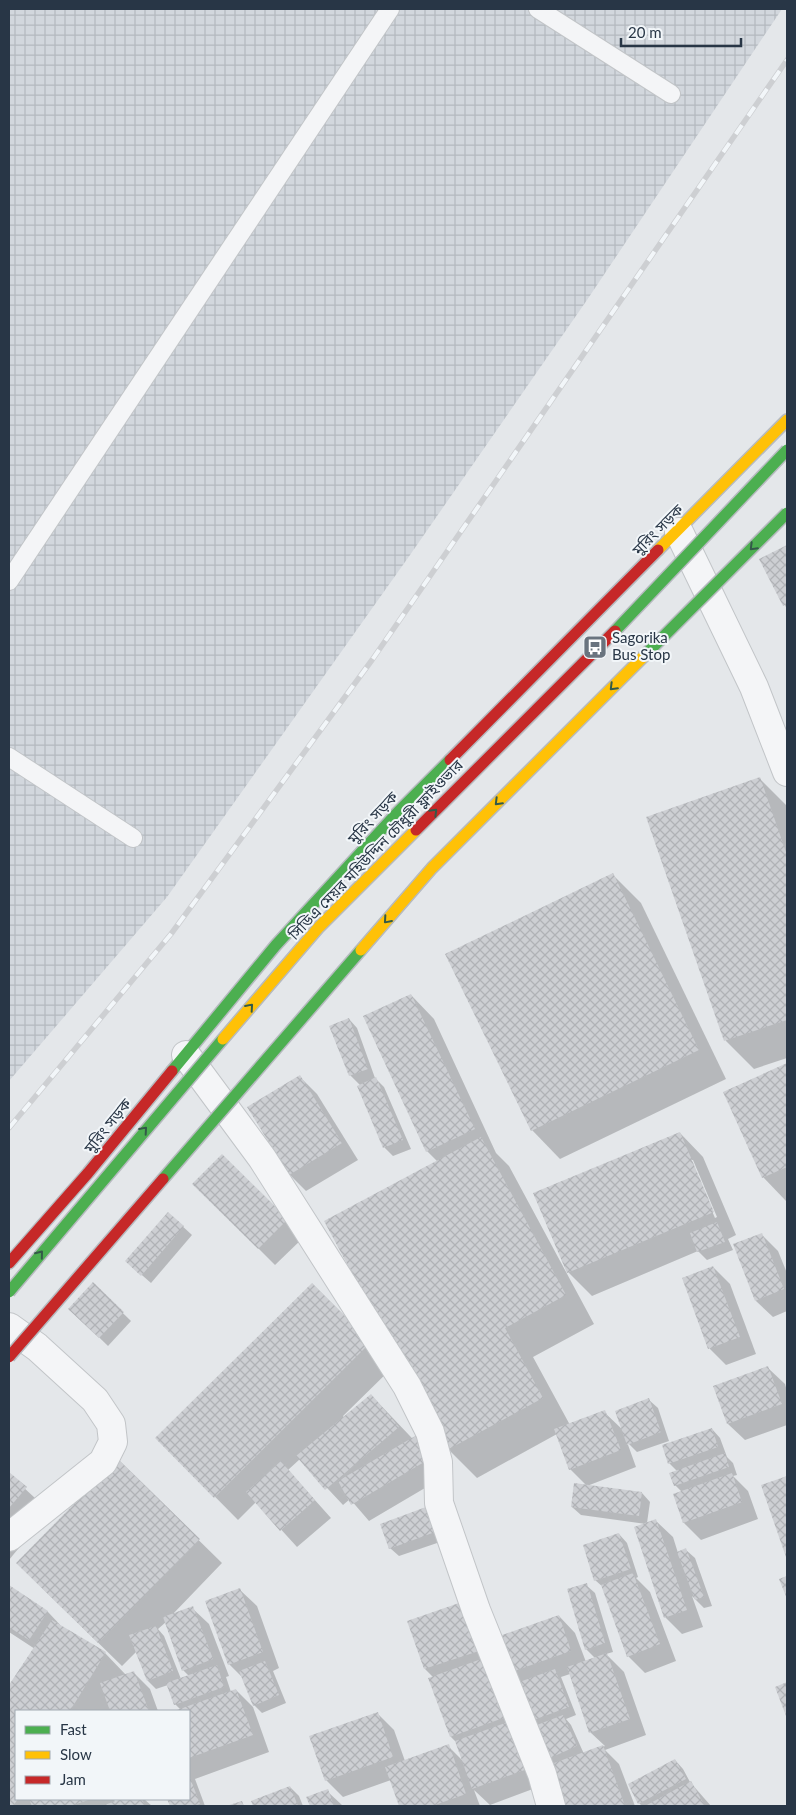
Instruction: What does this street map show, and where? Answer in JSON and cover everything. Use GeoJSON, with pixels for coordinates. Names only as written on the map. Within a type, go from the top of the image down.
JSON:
{"type":"FeatureCollection","features":[{"type":"Feature","properties":{"kind":"highway","name":"মুরিং সড়ক"},"geometry":{"type":"LineString","coordinates":[[9,1263],[88,1174],[276,944],[398,812],[787,420]]}},
{"type":"Feature","properties":{"kind":"highway","name":"সিডিএ মেয়র মহিউদ্দিন চৌধুরী ফ্লাইওভার"},"geometry":{"type":"LineString","coordinates":[[9,1292],[83,1202],[319,928],[645,601],[787,450]]}},
{"type":"Feature","properties":{"kind":"highway"},"geometry":{"type":"LineString","coordinates":[[9,1357],[432,868],[787,513]]}},
{"type":"Feature","properties":{"kind":"street"},"geometry":{"type":"LineString","coordinates":[[678,531],[754,687],[787,772]]}},
{"type":"Feature","properties":{"kind":"street"},"geometry":{"type":"LineString","coordinates":[[186,1055],[262,1158],[408,1386],[430,1432],[438,1462],[439,1503],[480,1619],[542,1774],[551,1806]]}},
{"type":"Feature","properties":{"kind":"street"},"geometry":{"type":"LineString","coordinates":[[9,1327],[37,1347],[95,1400],[111,1424],[114,1442],[103,1462],[9,1537]]}},
{"type":"Feature","properties":{"kind":"lane"},"geometry":{"type":"LineString","coordinates":[[9,581],[390,9]]}},
{"type":"Feature","properties":{"kind":"lane"},"geometry":{"type":"LineString","coordinates":[[538,9],[671,94]]}},
{"type":"Feature","properties":{"kind":"lane"},"geometry":{"type":"LineString","coordinates":[[9,757],[133,838]]}},
{"type":"Feature","properties":{"kind":"shaded area"},"geometry":{"type":"Polygon","coordinates":[[[9,9],[782,9],[587,300],[410,555],[167,897],[9,1081],[9,9]]]}},
{"type":"Feature","properties":{"kind":"building"},"geometry":{"type":"Polygon","coordinates":[[[787,545],[787,604],[783,606],[759,559],[787,545]]]}},
{"type":"Feature","properties":{"kind":"building"},"geometry":{"type":"Polygon","coordinates":[[[760,777],[787,855],[787,1020],[724,1041],[646,817],[760,777]]]}},
{"type":"Feature","properties":{"kind":"building"},"geometry":{"type":"Polygon","coordinates":[[[613,873],[699,1050],[531,1131],[445,954],[613,873]]]}},
{"type":"Feature","properties":{"kind":"building"},"geometry":{"type":"Polygon","coordinates":[[[411,994],[475,1129],[426,1152],[363,1016],[411,994]]]}},
{"type":"Feature","properties":{"kind":"building"},"geometry":{"type":"Polygon","coordinates":[[[349,1018],[368,1069],[349,1076],[329,1026],[349,1018]]]}},
{"type":"Feature","properties":{"kind":"building"},"geometry":{"type":"Polygon","coordinates":[[[787,1063],[787,1167],[762,1178],[723,1092],[787,1063]]]}},
{"type":"Feature","properties":{"kind":"building"},"geometry":{"type":"Polygon","coordinates":[[[300,1075],[342,1143],[289,1175],[247,1107],[300,1075]]]}},
{"type":"Feature","properties":{"kind":"building"},"geometry":{"type":"Polygon","coordinates":[[[376,1077],[403,1140],[383,1148],[357,1086],[376,1077]]]}},
{"type":"Feature","properties":{"kind":"building"},"geometry":{"type":"Polygon","coordinates":[[[680,1132],[714,1212],[567,1273],[533,1193],[680,1132]]]}},
{"type":"Feature","properties":{"kind":"building"},"geometry":{"type":"Polygon","coordinates":[[[481,1137],[566,1295],[505,1328],[543,1398],[447,1450],[324,1221],[481,1137]]]}},
{"type":"Feature","properties":{"kind":"building"},"geometry":{"type":"Polygon","coordinates":[[[222,1154],[288,1219],[258,1249],[192,1184],[222,1154]]]}},
{"type":"Feature","properties":{"kind":"building"},"geometry":{"type":"Polygon","coordinates":[[[168,1212],[184,1226],[141,1276],[125,1261],[168,1212]]]}},
{"type":"Feature","properties":{"kind":"building"},"geometry":{"type":"Polygon","coordinates":[[[717,1222],[725,1242],[697,1252],[690,1233],[717,1222]]]}},
{"type":"Feature","properties":{"kind":"building"},"geometry":{"type":"Polygon","coordinates":[[[762,1233],[784,1289],[755,1301],[733,1244],[762,1233]]]}},
{"type":"Feature","properties":{"kind":"building"},"geometry":{"type":"Polygon","coordinates":[[[713,1266],[740,1337],[708,1349],[682,1278],[713,1266]]]}},
{"type":"Feature","properties":{"kind":"building"},"geometry":{"type":"Polygon","coordinates":[[[93,1282],[124,1312],[99,1338],[68,1309],[93,1282]]]}},
{"type":"Feature","properties":{"kind":"building"},"geometry":{"type":"Polygon","coordinates":[[[312,1283],[371,1342],[214,1498],[155,1438],[312,1283]]]}},
{"type":"Feature","properties":{"kind":"building"},"geometry":{"type":"Polygon","coordinates":[[[768,1366],[782,1404],[727,1424],[713,1386],[768,1366]]]}},
{"type":"Feature","properties":{"kind":"building"},"geometry":{"type":"Polygon","coordinates":[[[371,1394],[399,1427],[325,1490],[296,1456],[371,1394]]]}},
{"type":"Feature","properties":{"kind":"building"},"geometry":{"type":"Polygon","coordinates":[[[649,1398],[661,1432],[627,1445],[615,1411],[649,1398]]]}},
{"type":"Feature","properties":{"kind":"building"},"geometry":{"type":"Polygon","coordinates":[[[605,1410],[621,1450],[569,1470],[554,1429],[605,1410]]]}},
{"type":"Feature","properties":{"kind":"building"},"geometry":{"type":"Polygon","coordinates":[[[712,1428],[718,1447],[668,1464],[662,1445],[712,1428]]]}},
{"type":"Feature","properties":{"kind":"building"},"geometry":{"type":"Polygon","coordinates":[[[417,1435],[431,1458],[351,1505],[338,1481],[417,1435]]]}},
{"type":"Feature","properties":{"kind":"building"},"geometry":{"type":"Polygon","coordinates":[[[725,1453],[729,1467],[674,1486],[669,1473],[725,1453]]]}},
{"type":"Feature","properties":{"kind":"building"},"geometry":{"type":"Polygon","coordinates":[[[118,1459],[200,1539],[98,1643],[16,1563],[118,1459]]]}},
{"type":"Feature","properties":{"kind":"building"},"geometry":{"type":"Polygon","coordinates":[[[281,1461],[315,1500],[280,1531],[246,1492],[281,1461]]]}},
{"type":"Feature","properties":{"kind":"building"},"geometry":{"type":"Polygon","coordinates":[[[9,1472],[27,1487],[9,1508],[9,1472]]]}},
{"type":"Feature","properties":{"kind":"building"},"geometry":{"type":"Polygon","coordinates":[[[732,1473],[742,1502],[683,1523],[673,1494],[732,1473]]]}},
{"type":"Feature","properties":{"kind":"building"},"geometry":{"type":"Polygon","coordinates":[[[787,1476],[787,1560],[761,1485],[787,1476]]]}},
{"type":"Feature","properties":{"kind":"building"},"geometry":{"type":"Polygon","coordinates":[[[574,1483],[642,1492],[639,1516],[571,1507],[574,1483]]]}},
{"type":"Feature","properties":{"kind":"building"},"geometry":{"type":"Polygon","coordinates":[[[426,1507],[435,1532],[389,1549],[380,1524],[426,1507]]]}},
{"type":"Feature","properties":{"kind":"building"},"geometry":{"type":"Polygon","coordinates":[[[656,1519],[687,1610],[664,1618],[634,1527],[656,1519]]]}},
{"type":"Feature","properties":{"kind":"building"},"geometry":{"type":"Polygon","coordinates":[[[619,1533],[631,1569],[594,1581],[583,1545],[619,1533]]]}},
{"type":"Feature","properties":{"kind":"building"},"geometry":{"type":"Polygon","coordinates":[[[686,1548],[704,1597],[695,1600],[677,1552],[686,1548]]]}},
{"type":"Feature","properties":{"kind":"building"},"geometry":{"type":"Polygon","coordinates":[[[633,1573],[660,1644],[627,1657],[601,1585],[633,1573]]]}},
{"type":"Feature","properties":{"kind":"building"},"geometry":{"type":"Polygon","coordinates":[[[787,1576],[787,1599],[779,1579],[787,1576]]]}},
{"type":"Feature","properties":{"kind":"building"},"geometry":{"type":"Polygon","coordinates":[[[587,1583],[605,1643],[585,1650],[567,1589],[587,1583]]]}},
{"type":"Feature","properties":{"kind":"building"},"geometry":{"type":"Polygon","coordinates":[[[9,1585],[48,1611],[29,1640],[9,1627],[9,1585]]]}},
{"type":"Feature","properties":{"kind":"building"},"geometry":{"type":"Polygon","coordinates":[[[240,1588],[263,1652],[228,1665],[205,1601],[240,1588]]]}},
{"type":"Feature","properties":{"kind":"building"},"geometry":{"type":"Polygon","coordinates":[[[462,1602],[479,1651],[424,1669],[407,1621],[462,1602]]]}},
{"type":"Feature","properties":{"kind":"building"},"geometry":{"type":"Polygon","coordinates":[[[193,1606],[213,1659],[182,1671],[163,1617],[193,1606]]]}},
{"type":"Feature","properties":{"kind":"building"},"geometry":{"type":"Polygon","coordinates":[[[559,1615],[571,1651],[506,1674],[494,1638],[559,1615]]]}},
{"type":"Feature","properties":{"kind":"building"},"geometry":{"type":"Polygon","coordinates":[[[52,1620],[106,1652],[71,1710],[15,1710],[15,1800],[17,1800],[13,1806],[9,1806],[9,1685],[52,1620]]]}},
{"type":"Feature","properties":{"kind":"building"},"geometry":{"type":"Polygon","coordinates":[[[156,1626],[173,1671],[147,1681],[129,1635],[156,1626]]]}},
{"type":"Feature","properties":{"kind":"building"},"geometry":{"type":"Polygon","coordinates":[[[607,1653],[630,1719],[589,1733],[567,1667],[607,1653]]]}},
{"type":"Feature","properties":{"kind":"building"},"geometry":{"type":"Polygon","coordinates":[[[487,1657],[509,1716],[450,1737],[428,1678],[487,1657]]]}},
{"type":"Feature","properties":{"kind":"building"},"geometry":{"type":"Polygon","coordinates":[[[265,1661],[279,1695],[253,1706],[239,1671],[265,1661]]]}},
{"type":"Feature","properties":{"kind":"building"},"geometry":{"type":"Polygon","coordinates":[[[217,1665],[224,1687],[174,1705],[166,1683],[217,1665]]]}},
{"type":"Feature","properties":{"kind":"building"},"geometry":{"type":"Polygon","coordinates":[[[555,1669],[569,1707],[528,1722],[514,1684],[555,1669]]]}},
{"type":"Feature","properties":{"kind":"building"},"geometry":{"type":"Polygon","coordinates":[[[134,1671],[149,1710],[110,1710],[100,1683],[134,1671]]]}},
{"type":"Feature","properties":{"kind":"building"},"geometry":{"type":"Polygon","coordinates":[[[787,1682],[787,1716],[786,1716],[775,1687],[787,1682]]]}},
{"type":"Feature","properties":{"kind":"building"},"geometry":{"type":"Polygon","coordinates":[[[236,1689],[253,1735],[190,1758],[190,1710],[177,1710],[236,1689]]]}},
{"type":"Feature","properties":{"kind":"building"},"geometry":{"type":"Polygon","coordinates":[[[378,1712],[393,1757],[325,1781],[309,1736],[378,1712]]]}},
{"type":"Feature","properties":{"kind":"building"},"geometry":{"type":"Polygon","coordinates":[[[563,1715],[577,1746],[543,1761],[529,1728],[563,1715]]]}},
{"type":"Feature","properties":{"kind":"building"},"geometry":{"type":"Polygon","coordinates":[[[516,1719],[533,1767],[472,1789],[455,1741],[516,1719]]]}},
{"type":"Feature","properties":{"kind":"building"},"geometry":{"type":"Polygon","coordinates":[[[449,1744],[466,1794],[432,1806],[399,1806],[385,1767],[449,1744]]]}},
{"type":"Feature","properties":{"kind":"building"},"geometry":{"type":"Polygon","coordinates":[[[603,1745],[625,1806],[561,1806],[546,1766],[603,1745]]]}},
{"type":"Feature","properties":{"kind":"building"},"geometry":{"type":"Polygon","coordinates":[[[675,1759],[686,1779],[638,1804],[628,1784],[675,1759]]]}},
{"type":"Feature","properties":{"kind":"building"},"geometry":{"type":"Polygon","coordinates":[[[190,1778],[200,1804],[193,1806],[170,1806],[167,1800],[190,1800],[190,1778]]]}},
{"type":"Feature","properties":{"kind":"building"},"geometry":{"type":"Polygon","coordinates":[[[691,1781],[705,1806],[645,1806],[691,1781]]]}},
{"type":"Feature","properties":{"kind":"building"},"geometry":{"type":"Polygon","coordinates":[[[290,1786],[298,1806],[253,1806],[251,1801],[290,1786]]]}},
{"type":"Feature","properties":{"kind":"building"},"geometry":{"type":"Polygon","coordinates":[[[328,1789],[334,1806],[310,1806],[306,1797],[328,1789]]]}},
{"type":"Feature","properties":{"kind":"building"},"geometry":{"type":"Polygon","coordinates":[[[29,1800],[88,1800],[71,1806],[32,1806],[29,1800]]]}},
{"type":"Feature","properties":{"kind":"building"},"geometry":{"type":"Polygon","coordinates":[[[119,1800],[142,1800],[145,1806],[101,1806],[119,1800]]]}},
{"type":"Feature","properties":{"kind":"building"},"geometry":{"type":"Polygon","coordinates":[[[242,1801],[244,1806],[226,1806],[242,1801]]]}},
{"type":"Feature","properties":{"kind":"railway"},"geometry":{"type":"LineString","coordinates":[[9,1128],[171,934],[372,660],[787,60]]}},
{"type":"Feature","properties":{"kind":"traffic: fast"},"geometry":{"type":"LineString","coordinates":[[615,631],[787,450]]}},
{"type":"Feature","properties":{"kind":"traffic: fast"},"geometry":{"type":"LineString","coordinates":[[644,656],[787,513]]}},
{"type":"Feature","properties":{"kind":"traffic: fast"},"geometry":{"type":"LineString","coordinates":[[172,1071],[276,945],[398,812],[450,760]]}},
{"type":"Feature","properties":{"kind":"traffic: fast"},"geometry":{"type":"LineString","coordinates":[[163,1179],[361,950]]}},
{"type":"Feature","properties":{"kind":"traffic: fast"},"geometry":{"type":"LineString","coordinates":[[9,1292],[223,1039]]}},
{"type":"Feature","properties":{"kind":"traffic: slow"},"geometry":{"type":"LineString","coordinates":[[658,550],[787,420]]}},
{"type":"Feature","properties":{"kind":"traffic: slow"},"geometry":{"type":"LineString","coordinates":[[361,950],[432,868],[644,656]]}},
{"type":"Feature","properties":{"kind":"traffic: slow"},"geometry":{"type":"LineString","coordinates":[[223,1039],[319,927],[416,830]]}},
{"type":"Feature","properties":{"kind":"traffic: jam"},"geometry":{"type":"LineString","coordinates":[[450,760],[658,550]]}},
{"type":"Feature","properties":{"kind":"traffic: jam"},"geometry":{"type":"LineString","coordinates":[[416,830],[615,631]]}},
{"type":"Feature","properties":{"kind":"traffic: jam"},"geometry":{"type":"LineString","coordinates":[[9,1263],[88,1173],[172,1071]]}},
{"type":"Feature","properties":{"kind":"traffic: jam"},"geometry":{"type":"LineString","coordinates":[[9,1357],[163,1179]]}},
{"type":"Feature","properties":{"kind":"place","name":"Sagorika Bus Stop"},"geometry":{"type":"Point","coordinates":[595,647]}}]}
